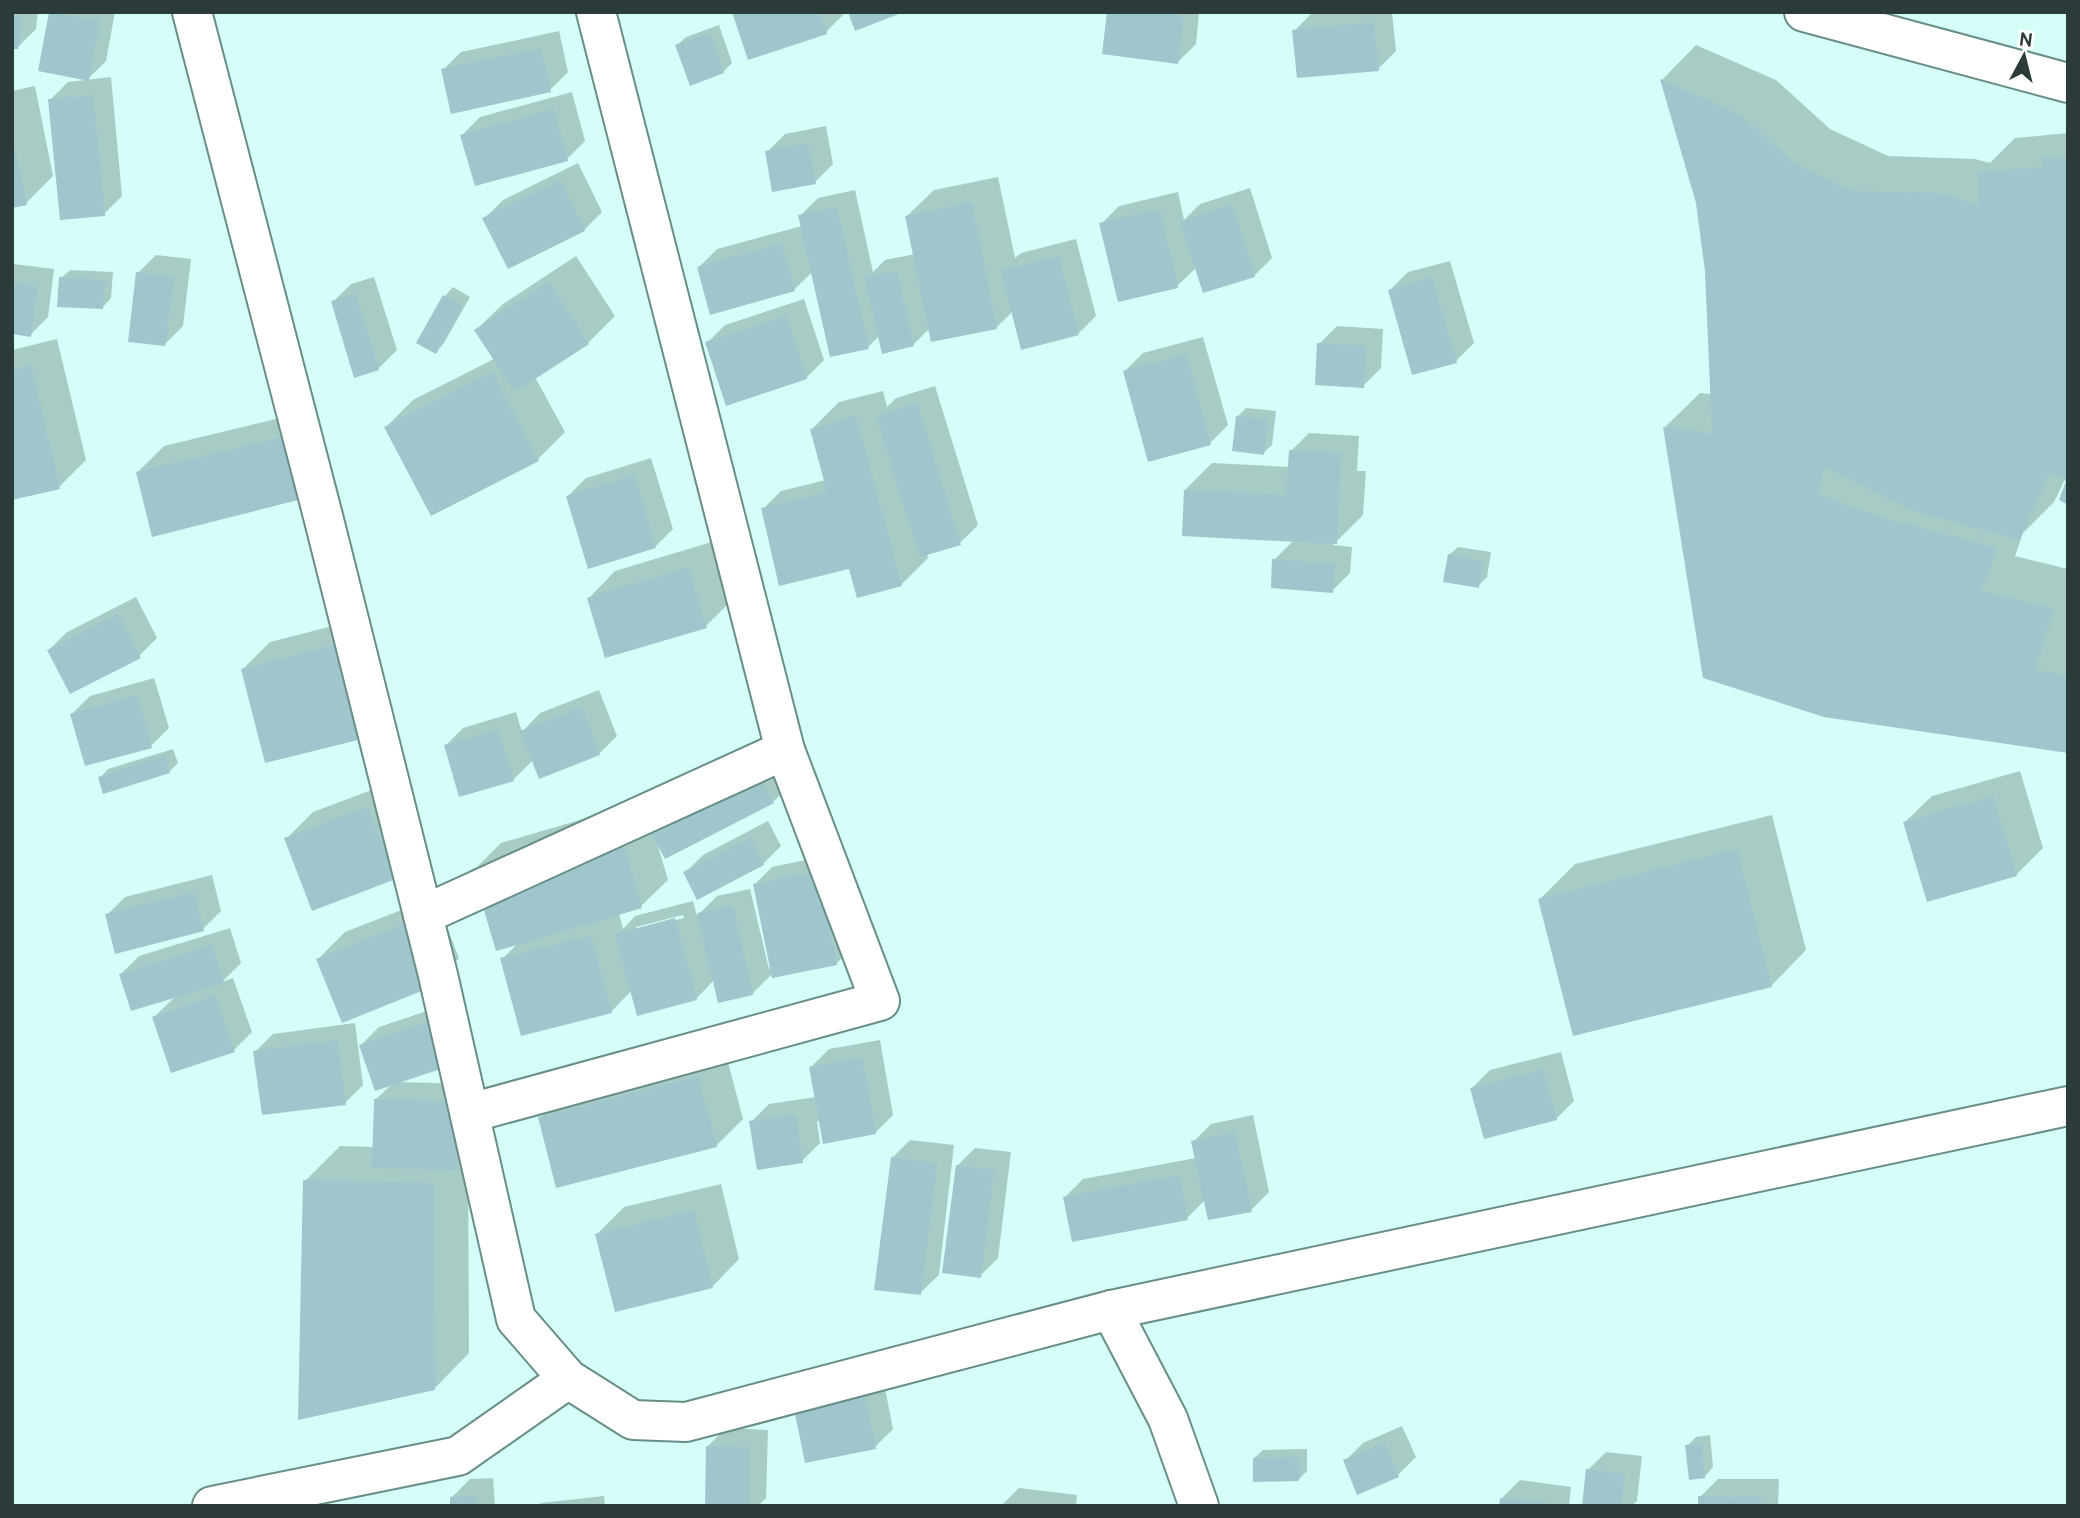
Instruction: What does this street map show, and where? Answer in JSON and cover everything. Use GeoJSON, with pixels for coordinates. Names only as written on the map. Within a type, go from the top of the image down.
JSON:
{"type":"FeatureCollection","features":[{"type":"Feature","properties":{"kind":"street"},"geometry":{"type":"LineString","coordinates":[[192,12],[423,915],[516,1319],[568,1379],[633,1420],[687,1422],[1111,1310],[2068,1106]]}},
{"type":"Feature","properties":{"kind":"street"},"geometry":{"type":"LineString","coordinates":[[470,1113],[880,1001],[785,750],[596,12]]}},
{"type":"Feature","properties":{"kind":"street"},"geometry":{"type":"LineString","coordinates":[[1804,12],[2068,83]]}},
{"type":"Feature","properties":{"kind":"street"},"geometry":{"type":"LineString","coordinates":[[423,915],[785,750]]}},
{"type":"Feature","properties":{"kind":"street"},"geometry":{"type":"LineString","coordinates":[[1111,1310],[1168,1419],[1199,1506]]}},
{"type":"Feature","properties":{"kind":"street"},"geometry":{"type":"LineString","coordinates":[[212,1506],[458,1456],[568,1379]]}},
{"type":"Feature","properties":{"kind":"building"},"geometry":{"type":"Polygon","coordinates":[[[49,12],[100,21],[89,81],[38,71],[49,12]]]}},
{"type":"Feature","properties":{"kind":"building"},"geometry":{"type":"Polygon","coordinates":[[[732,12],[820,12],[827,34],[748,60],[732,12]]]}},
{"type":"Feature","properties":{"kind":"building"},"geometry":{"type":"Polygon","coordinates":[[[848,12],[904,12],[855,31],[848,12]]]}},
{"type":"Feature","properties":{"kind":"building"},"geometry":{"type":"Polygon","coordinates":[[[1107,12],[1157,12],[1184,16],[1178,64],[1102,54],[1107,12]]]}},
{"type":"Feature","properties":{"kind":"building"},"geometry":{"type":"Polygon","coordinates":[[[12,16],[22,17],[18,49],[12,49],[12,16]]]}},
{"type":"Feature","properties":{"kind":"building"},"geometry":{"type":"Polygon","coordinates":[[[1374,22],[1379,71],[1297,78],[1292,30],[1374,22]]]}},
{"type":"Feature","properties":{"kind":"building"},"geometry":{"type":"Polygon","coordinates":[[[710,33],[724,73],[690,86],[675,45],[710,33]]]}},
{"type":"Feature","properties":{"kind":"building"},"geometry":{"type":"Polygon","coordinates":[[[541,48],[551,92],[451,114],[441,69],[541,48]]]}},
{"type":"Feature","properties":{"kind":"building"},"geometry":{"type":"Polygon","coordinates":[[[1660,79],[1741,115],[1795,164],[1852,191],[1939,193],[1979,205],[1978,172],[2042,167],[2043,157],[2068,159],[2068,505],[2059,500],[2066,481],[2050,473],[2019,540],[1917,512],[1825,468],[1817,493],[1870,514],[1997,548],[1981,591],[2054,609],[2035,670],[2068,676],[2068,753],[1824,717],[1703,678],[1663,427],[1712,433],[1705,271],[1696,203],[1660,79]]]}},
{"type":"Feature","properties":{"kind":"building"},"geometry":{"type":"Polygon","coordinates":[[[93,95],[105,216],[60,220],[48,99],[93,95]]]}},
{"type":"Feature","properties":{"kind":"building"},"geometry":{"type":"Polygon","coordinates":[[[554,109],[568,161],[475,186],[460,135],[554,109]]]}},
{"type":"Feature","properties":{"kind":"building"},"geometry":{"type":"Polygon","coordinates":[[[12,137],[27,205],[12,208],[12,137]]]}},
{"type":"Feature","properties":{"kind":"building"},"geometry":{"type":"Polygon","coordinates":[[[808,143],[816,184],[772,192],[765,151],[808,143]]]}},
{"type":"Feature","properties":{"kind":"building"},"geometry":{"type":"Polygon","coordinates":[[[560,180],[585,231],[508,269],[482,218],[560,180]]]}},
{"type":"Feature","properties":{"kind":"building"},"geometry":{"type":"Polygon","coordinates":[[[972,202],[997,329],[931,342],[905,216],[972,202]]]}},
{"type":"Feature","properties":{"kind":"building"},"geometry":{"type":"Polygon","coordinates":[[[1232,205],[1255,277],[1203,293],[1180,222],[1232,205]]]}},
{"type":"Feature","properties":{"kind":"building"},"geometry":{"type":"Polygon","coordinates":[[[837,207],[869,349],[830,357],[798,215],[837,207]]]}},
{"type":"Feature","properties":{"kind":"building"},"geometry":{"type":"Polygon","coordinates":[[[1160,209],[1178,288],[1118,302],[1099,223],[1160,209]]]}},
{"type":"Feature","properties":{"kind":"building"},"geometry":{"type":"Polygon","coordinates":[[[782,243],[795,291],[710,315],[697,267],[782,243]]]}},
{"type":"Feature","properties":{"kind":"building"},"geometry":{"type":"Polygon","coordinates":[[[1059,256],[1079,335],[1021,350],[1001,270],[1059,256]]]}},
{"type":"Feature","properties":{"kind":"building"},"geometry":{"type":"Polygon","coordinates":[[[897,271],[914,346],[882,354],[865,277],[897,271]]]}},
{"type":"Feature","properties":{"kind":"building"},"geometry":{"type":"Polygon","coordinates":[[[136,272],[174,277],[165,346],[128,342],[136,272]]]}},
{"type":"Feature","properties":{"kind":"building"},"geometry":{"type":"Polygon","coordinates":[[[59,277],[105,280],[103,309],[57,307],[59,277]]]}},
{"type":"Feature","properties":{"kind":"building"},"geometry":{"type":"Polygon","coordinates":[[[1432,277],[1457,363],[1412,375],[1388,290],[1432,277]]]}},
{"type":"Feature","properties":{"kind":"building"},"geometry":{"type":"Polygon","coordinates":[[[549,282],[589,344],[515,392],[474,330],[549,282]]]}},
{"type":"Feature","properties":{"kind":"building"},"geometry":{"type":"Polygon","coordinates":[[[12,283],[37,286],[31,337],[12,334],[12,283]]]}},
{"type":"Feature","properties":{"kind":"building"},"geometry":{"type":"Polygon","coordinates":[[[356,294],[379,370],[354,378],[331,301],[356,294]]]}},
{"type":"Feature","properties":{"kind":"building"},"geometry":{"type":"Polygon","coordinates":[[[443,295],[463,306],[436,354],[416,343],[443,295]]]}},
{"type":"Feature","properties":{"kind":"building"},"geometry":{"type":"Polygon","coordinates":[[[786,316],[807,379],[726,406],[705,342],[786,316]]]}},
{"type":"Feature","properties":{"kind":"building"},"geometry":{"type":"Polygon","coordinates":[[[1317,343],[1366,346],[1364,388],[1315,385],[1317,343]]]}},
{"type":"Feature","properties":{"kind":"building"},"geometry":{"type":"Polygon","coordinates":[[[1186,354],[1211,445],[1148,462],[1123,371],[1186,354]]]}},
{"type":"Feature","properties":{"kind":"building"},"geometry":{"type":"Polygon","coordinates":[[[31,365],[60,489],[12,500],[12,370],[31,365]]]}},
{"type":"Feature","properties":{"kind":"building"},"geometry":{"type":"Polygon","coordinates":[[[492,372],[539,461],[431,516],[384,427],[492,372]]]}},
{"type":"Feature","properties":{"kind":"building"},"geometry":{"type":"Polygon","coordinates":[[[917,403],[961,545],[920,557],[876,416],[917,403]]]}},
{"type":"Feature","properties":{"kind":"building"},"geometry":{"type":"Polygon","coordinates":[[[856,416],[902,586],[857,598],[849,569],[779,586],[761,508],[827,492],[810,429],[856,416]]]}},
{"type":"Feature","properties":{"kind":"building"},"geometry":{"type":"Polygon","coordinates":[[[1236,416],[1268,419],[1264,455],[1232,451],[1236,416]]]}},
{"type":"Feature","properties":{"kind":"building"},"geometry":{"type":"Polygon","coordinates":[[[282,437],[298,500],[152,537],[136,472],[282,437]]]}},
{"type":"Feature","properties":{"kind":"building"},"geometry":{"type":"Polygon","coordinates":[[[1289,450],[1341,453],[1337,544],[1182,536],[1184,490],[1286,495],[1289,450]]]}},
{"type":"Feature","properties":{"kind":"building"},"geometry":{"type":"Polygon","coordinates":[[[634,475],[656,548],[588,569],[566,496],[634,475]]]}},
{"type":"Feature","properties":{"kind":"building"},"geometry":{"type":"Polygon","coordinates":[[[1448,554],[1483,561],[1479,588],[1443,582],[1448,554]]]}},
{"type":"Feature","properties":{"kind":"building"},"geometry":{"type":"Polygon","coordinates":[[[1272,559],[1335,564],[1333,593],[1271,588],[1272,559]]]}},
{"type":"Feature","properties":{"kind":"building"},"geometry":{"type":"Polygon","coordinates":[[[688,567],[707,628],[605,658],[587,598],[688,567]]]}},
{"type":"Feature","properties":{"kind":"building"},"geometry":{"type":"Polygon","coordinates":[[[118,614],[141,658],[70,694],[47,650],[118,614]]]}},
{"type":"Feature","properties":{"kind":"building"},"geometry":{"type":"Polygon","coordinates":[[[333,645],[358,740],[265,763],[241,669],[333,645]]]}},
{"type":"Feature","properties":{"kind":"building"},"geometry":{"type":"Polygon","coordinates":[[[137,695],[152,748],[85,766],[70,714],[137,695]]]}},
{"type":"Feature","properties":{"kind":"building"},"geometry":{"type":"Polygon","coordinates":[[[581,707],[600,755],[539,779],[520,731],[581,707]]]}},
{"type":"Feature","properties":{"kind":"building"},"geometry":{"type":"Polygon","coordinates":[[[498,729],[514,781],[459,797],[444,745],[498,729]]]}},
{"type":"Feature","properties":{"kind":"building"},"geometry":{"type":"Polygon","coordinates":[[[165,756],[170,773],[103,794],[98,777],[165,756]]]}},
{"type":"Feature","properties":{"kind":"building"},"geometry":{"type":"Polygon","coordinates":[[[751,759],[774,803],[665,859],[642,815],[751,759]]]}},
{"type":"Feature","properties":{"kind":"building"},"geometry":{"type":"Polygon","coordinates":[[[1993,796],[2017,876],[1927,902],[1903,822],[1993,796]]]}},
{"type":"Feature","properties":{"kind":"building"},"geometry":{"type":"Polygon","coordinates":[[[368,807],[396,879],[312,911],[284,838],[368,807]]]}},
{"type":"Feature","properties":{"kind":"building"},"geometry":{"type":"Polygon","coordinates":[[[618,826],[642,908],[496,951],[472,869],[618,826]]]}},
{"type":"Feature","properties":{"kind":"building"},"geometry":{"type":"Polygon","coordinates":[[[750,838],[764,865],[697,900],[683,872],[750,838]]]}},
{"type":"Feature","properties":{"kind":"building"},"geometry":{"type":"Polygon","coordinates":[[[1737,849],[1772,987],[1573,1036],[1538,899],[1737,849]]]}},
{"type":"Feature","properties":{"kind":"building"},"geometry":{"type":"Polygon","coordinates":[[[818,871],[837,965],[772,978],[753,884],[818,871]]]}},
{"type":"Feature","properties":{"kind":"building"},"geometry":{"type":"Polygon","coordinates":[[[194,892],[204,931],[115,954],[105,914],[194,892]]]}},
{"type":"Feature","properties":{"kind":"building"},"geometry":{"type":"Polygon","coordinates":[[[733,906],[753,995],[718,1003],[697,913],[733,906]]]}},
{"type":"Feature","properties":{"kind":"building"},"geometry":{"type":"Polygon","coordinates":[[[675,918],[697,1000],[637,1016],[615,934],[675,918]]]}},
{"type":"Feature","properties":{"kind":"building"},"geometry":{"type":"Polygon","coordinates":[[[408,922],[434,986],[342,1023],[316,959],[408,922]]]}},
{"type":"Feature","properties":{"kind":"building"},"geometry":{"type":"Polygon","coordinates":[[[591,935],[612,1013],[521,1036],[500,958],[591,935]]]}},
{"type":"Feature","properties":{"kind":"building"},"geometry":{"type":"Polygon","coordinates":[[[212,945],[224,983],[131,1011],[119,974],[212,945]]]}},
{"type":"Feature","properties":{"kind":"building"},"geometry":{"type":"Polygon","coordinates":[[[215,995],[235,1052],[171,1073],[152,1017],[215,995]]]}},
{"type":"Feature","properties":{"kind":"building"},"geometry":{"type":"Polygon","coordinates":[[[439,1018],[455,1064],[375,1091],[359,1045],[439,1018]]]}},
{"type":"Feature","properties":{"kind":"building"},"geometry":{"type":"Polygon","coordinates":[[[337,1040],[346,1105],[262,1115],[253,1051],[337,1040]]]}},
{"type":"Feature","properties":{"kind":"building"},"geometry":{"type":"Polygon","coordinates":[[[862,1057],[876,1134],[823,1144],[809,1067],[862,1057]]]}},
{"type":"Feature","properties":{"kind":"building"},"geometry":{"type":"Polygon","coordinates":[[[1543,1069],[1557,1120],[1484,1139],[1470,1088],[1543,1069]]]}},
{"type":"Feature","properties":{"kind":"building"},"geometry":{"type":"Polygon","coordinates":[[[698,1076],[717,1147],[556,1188],[538,1117],[698,1076]]]}},
{"type":"Feature","properties":{"kind":"building"},"geometry":{"type":"Polygon","coordinates":[[[374,1099],[459,1102],[457,1170],[372,1168],[374,1099]]]}},
{"type":"Feature","properties":{"kind":"building"},"geometry":{"type":"Polygon","coordinates":[[[796,1115],[803,1163],[757,1170],[749,1121],[796,1115]]]}},
{"type":"Feature","properties":{"kind":"building"},"geometry":{"type":"Polygon","coordinates":[[[1235,1132],[1252,1212],[1208,1220],[1191,1141],[1235,1132]]]}},
{"type":"Feature","properties":{"kind":"building"},"geometry":{"type":"Polygon","coordinates":[[[891,1157],[937,1163],[921,1295],[874,1290],[891,1157]]]}},
{"type":"Feature","properties":{"kind":"building"},"geometry":{"type":"Polygon","coordinates":[[[956,1165],[994,1170],[981,1278],[942,1273],[956,1165]]]}},
{"type":"Feature","properties":{"kind":"building"},"geometry":{"type":"Polygon","coordinates":[[[1180,1175],[1188,1220],[1072,1242],[1063,1197],[1180,1175]]]}},
{"type":"Feature","properties":{"kind":"building"},"geometry":{"type":"Polygon","coordinates":[[[303,1180],[434,1183],[435,1390],[298,1420],[303,1180]]]}},
{"type":"Feature","properties":{"kind":"building"},"geometry":{"type":"Polygon","coordinates":[[[694,1210],[713,1288],[615,1312],[595,1234],[694,1210]]]}},
{"type":"Feature","properties":{"kind":"building"},"geometry":{"type":"Polygon","coordinates":[[[865,1395],[876,1449],[805,1463],[794,1409],[865,1395]]]}},
{"type":"Feature","properties":{"kind":"building"},"geometry":{"type":"Polygon","coordinates":[[[1384,1443],[1399,1477],[1357,1495],[1343,1460],[1384,1443]]]}},
{"type":"Feature","properties":{"kind":"building"},"geometry":{"type":"Polygon","coordinates":[[[1702,1443],[1705,1478],[1689,1480],[1685,1445],[1702,1443]]]}},
{"type":"Feature","properties":{"kind":"building"},"geometry":{"type":"Polygon","coordinates":[[[706,1446],[750,1447],[749,1506],[705,1506],[706,1446]]]}},
{"type":"Feature","properties":{"kind":"building"},"geometry":{"type":"Polygon","coordinates":[[[1299,1457],[1299,1481],[1253,1482],[1253,1458],[1299,1457]]]}},
{"type":"Feature","properties":{"kind":"building"},"geometry":{"type":"Polygon","coordinates":[[[1586,1469],[1625,1474],[1621,1506],[1582,1506],[1586,1469]]]}},
{"type":"Feature","properties":{"kind":"building"},"geometry":{"type":"Polygon","coordinates":[[[476,1495],[477,1506],[450,1506],[450,1497],[476,1495]]]}},
{"type":"Feature","properties":{"kind":"building"},"geometry":{"type":"Polygon","coordinates":[[[1698,1496],[1761,1497],[1761,1506],[1698,1506],[1698,1496]]]}},
{"type":"Feature","properties":{"kind":"building"},"geometry":{"type":"Polygon","coordinates":[[[1500,1498],[1553,1504],[1553,1506],[1499,1506],[1500,1498]]]}}]}
